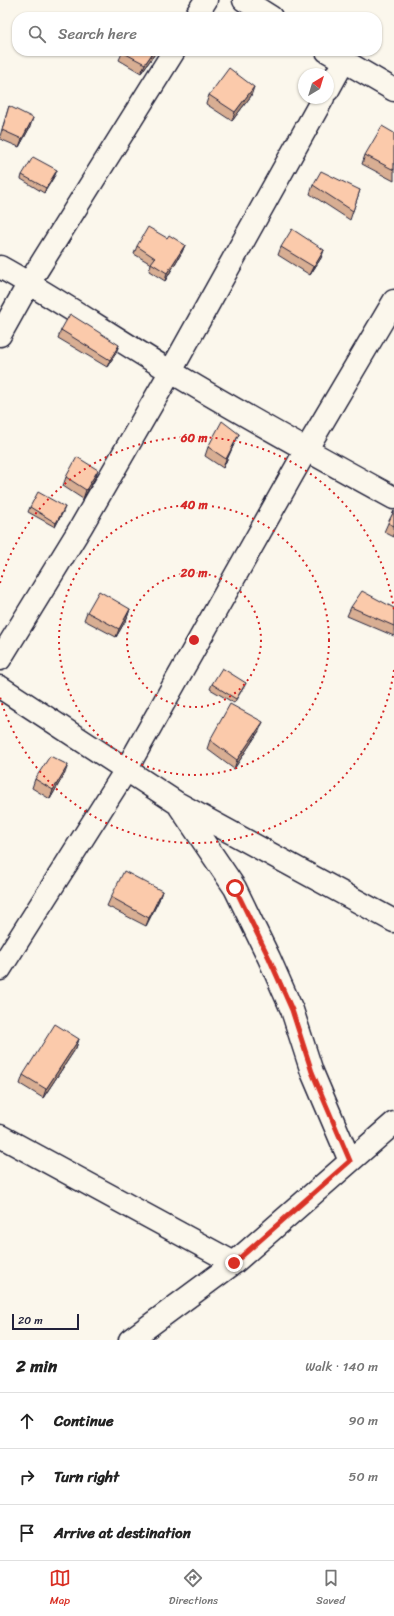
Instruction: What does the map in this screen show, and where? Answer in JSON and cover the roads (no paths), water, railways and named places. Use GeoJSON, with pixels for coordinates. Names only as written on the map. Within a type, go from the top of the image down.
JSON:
{"type":"FeatureCollection","features":[{"type":"Feature","properties":{"kind":"street"},"geometry":{"type":"LineString","coordinates":[[198,12],[206,0]]}},
{"type":"Feature","properties":{"kind":"street"},"geometry":{"type":"LineString","coordinates":[[244,0],[263,12]]}},
{"type":"Feature","properties":{"kind":"street"},"geometry":{"type":"LineString","coordinates":[[0,335],[29,283],[171,56]]}},
{"type":"Feature","properties":{"kind":"street"},"geometry":{"type":"LineString","coordinates":[[333,68],[336,56],[394,90]]}},
{"type":"Feature","properties":{"kind":"street"},"geometry":{"type":"LineString","coordinates":[[0,660],[81,527],[320,104]]}},
{"type":"Feature","properties":{"kind":"street"},"geometry":{"type":"LineString","coordinates":[[0,267],[29,283],[170,371],[306,450],[394,498]]}},
{"type":"Feature","properties":{"kind":"street"},"geometry":{"type":"LineString","coordinates":[[0,969],[126,770],[306,450],[394,301]]}},
{"type":"Feature","properties":{"kind":"street"},"geometry":{"type":"LineString","coordinates":[[0,687],[177,803],[394,920]]}},
{"type":"Feature","properties":{"kind":"street"},"geometry":{"type":"LineString","coordinates":[[177,803],[235,888],[269,958],[292,1010],[312,1072],[350,1161]]}},
{"type":"Feature","properties":{"kind":"street"},"geometry":{"type":"LineString","coordinates":[[130,1340],[234,1263],[394,1123]]}},
{"type":"Feature","properties":{"kind":"street"},"geometry":{"type":"LineString","coordinates":[[0,1136],[234,1263]]}}]}
